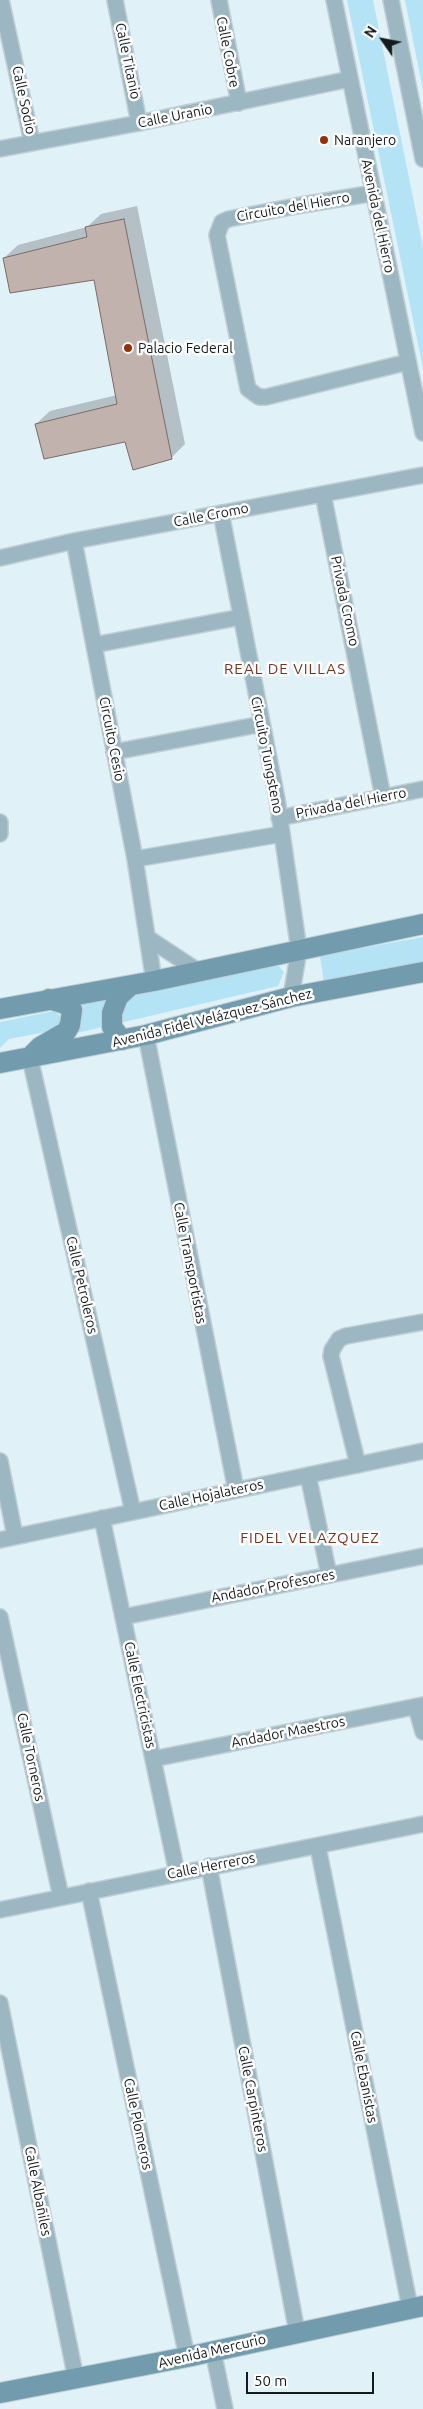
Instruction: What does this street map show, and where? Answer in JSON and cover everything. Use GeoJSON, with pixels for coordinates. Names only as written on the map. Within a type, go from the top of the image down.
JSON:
{"type":"FeatureCollection","features":[{"type":"Feature","properties":{"kind":"main road"},"geometry":{"type":"LineString","coordinates":[[0,1009],[130,986],[198,970],[423,924]]}},
{"type":"Feature","properties":{"kind":"main road","name":"Avenida Fidel Velázquez Sánchez"},"geometry":{"type":"LineString","coordinates":[[0,1063],[146,1035],[291,997],[423,972]]}},
{"type":"Feature","properties":{"kind":"main road"},"geometry":{"type":"LineString","coordinates":[[122,1040],[112,1028],[112,1013],[118,997],[130,986]]}},
{"type":"Feature","properties":{"kind":"main road"},"geometry":{"type":"LineString","coordinates":[[30,1058],[40,1047],[66,1032],[70,1025],[72,1010],[65,1004],[49,999]]}},
{"type":"Feature","properties":{"kind":"main road","name":"Avenida Mercurio"},"geometry":{"type":"LineString","coordinates":[[0,2393],[76,2380],[416,2307]]}},
{"type":"Feature","properties":{"kind":"street","name":"Calle Sodio"},"geometry":{"type":"LineString","coordinates":[[1,0],[32,142]]}},
{"type":"Feature","properties":{"kind":"street","name":"Calle Titanio"},"geometry":{"type":"LineString","coordinates":[[115,0],[139,123]]}},
{"type":"Feature","properties":{"kind":"street","name":"Calle Cobre"},"geometry":{"type":"LineString","coordinates":[[219,0],[239,103]]}},
{"type":"Feature","properties":{"kind":"street","name":"Avenida del Hierro"},"geometry":{"type":"LineString","coordinates":[[334,0],[423,433]]}},
{"type":"Feature","properties":{"kind":"street"},"geometry":{"type":"LineString","coordinates":[[391,0],[423,159]]}},
{"type":"Feature","properties":{"kind":"street","name":"Calle Uranio"},"geometry":{"type":"LineString","coordinates":[[0,149],[139,123],[350,79]]}},
{"type":"Feature","properties":{"kind":"street","name":"Circuito del Hierro"},"geometry":{"type":"LineString","coordinates":[[374,193],[296,206],[222,222],[217,235],[242,360],[248,389],[259,397],[266,397],[408,362]]}},
{"type":"Feature","properties":{"kind":"street","name":"Calle Cromo"},"geometry":{"type":"LineString","coordinates":[[0,558],[221,513],[423,475]]}},
{"type":"Feature","properties":{"kind":"street","name":"Privada Cromo"},"geometry":{"type":"LineString","coordinates":[[323,494],[383,797]]}},
{"type":"Feature","properties":{"kind":"street","name":"Circuito Tungsteno"},"geometry":{"type":"LineString","coordinates":[[221,513],[282,834],[299,950],[291,997]]}},
{"type":"Feature","properties":{"kind":"street","name":"Circuito Cesio"},"geometry":{"type":"LineString","coordinates":[[74,542],[135,859],[154,981]]}},
{"type":"Feature","properties":{"kind":"street"},"geometry":{"type":"LineString","coordinates":[[94,644],[241,617]]}},
{"type":"Feature","properties":{"kind":"street"},"geometry":{"type":"LineString","coordinates":[[114,752],[262,724]]}},
{"type":"Feature","properties":{"kind":"street","name":"Privada del Hierro"},"geometry":{"type":"LineString","coordinates":[[279,818],[423,789]]}},
{"type":"Feature","properties":{"kind":"street"},"geometry":{"type":"LineString","coordinates":[[0,822],[0,834]]}},
{"type":"Feature","properties":{"kind":"street"},"geometry":{"type":"LineString","coordinates":[[135,859],[282,834]]}},
{"type":"Feature","properties":{"kind":"street"},"geometry":{"type":"LineString","coordinates":[[148,938],[198,970]]}},
{"type":"Feature","properties":{"kind":"street","name":"Calle Transportistas"},"geometry":{"type":"LineString","coordinates":[[146,1035],[236,1490]]}},
{"type":"Feature","properties":{"kind":"street","name":"Calle Petroleros"},"geometry":{"type":"LineString","coordinates":[[30,1058],[133,1512]]}},
{"type":"Feature","properties":{"kind":"street"},"geometry":{"type":"LineString","coordinates":[[358,1465],[331,1356],[334,1344],[346,1336],[423,1322]]}},
{"type":"Feature","properties":{"kind":"street","name":"Calle Hojalateros"},"geometry":{"type":"LineString","coordinates":[[7,1538],[423,1451]]}},
{"type":"Feature","properties":{"kind":"street"},"geometry":{"type":"LineString","coordinates":[[0,1461],[7,1538]]}},
{"type":"Feature","properties":{"kind":"street"},"geometry":{"type":"LineString","coordinates":[[308,1475],[329,1575]]}},
{"type":"Feature","properties":{"kind":"street","name":"Calle Electricistas"},"geometry":{"type":"LineString","coordinates":[[102,1518],[177,1873]]}},
{"type":"Feature","properties":{"kind":"street","name":"Andador Profesores"},"geometry":{"type":"LineString","coordinates":[[123,1617],[423,1556]]}},
{"type":"Feature","properties":{"kind":"street","name":"Calle Torneros"},"geometry":{"type":"LineString","coordinates":[[0,1617],[61,1897]]}},
{"type":"Feature","properties":{"kind":"street"},"geometry":{"type":"LineString","coordinates":[[420,1706],[423,1732]]}},
{"type":"Feature","properties":{"kind":"street","name":"Andador Maestros"},"geometry":{"type":"LineString","coordinates":[[153,1759],[420,1706]]}},
{"type":"Feature","properties":{"kind":"street","name":"Calle Herreros"},"geometry":{"type":"LineString","coordinates":[[0,1910],[209,1866],[318,1847],[423,1824]]}},
{"type":"Feature","properties":{"kind":"street","name":"Calle Ebanistas"},"geometry":{"type":"LineString","coordinates":[[318,1847],[416,2307]]}},
{"type":"Feature","properties":{"kind":"street","name":"Calle Carpinteros"},"geometry":{"type":"LineString","coordinates":[[209,1866],[297,2332]]}},
{"type":"Feature","properties":{"kind":"street","name":"Calle Plomeros"},"geometry":{"type":"LineString","coordinates":[[89,1891],[187,2357]]}},
{"type":"Feature","properties":{"kind":"street","name":"Calle Albañiles"},"geometry":{"type":"LineString","coordinates":[[0,2003],[76,2380]]}},
{"type":"Feature","properties":{"kind":"street"},"geometry":{"type":"LineString","coordinates":[[213,2351],[225,2409]]}},
{"type":"Feature","properties":{"kind":"shaded area"},"geometry":{"type":"Polygon","coordinates":[[[347,0],[373,0],[423,247],[423,368],[347,0]]]}},
{"type":"Feature","properties":{"kind":"shaded area"},"geometry":{"type":"Polygon","coordinates":[[[405,0],[423,0],[423,90],[405,0]]]}},
{"type":"Feature","properties":{"kind":"shaded area"},"geometry":{"type":"Polygon","coordinates":[[[423,937],[423,965],[324,983],[320,956],[423,937]]]}},
{"type":"Feature","properties":{"kind":"shaded area"},"geometry":{"type":"Polygon","coordinates":[[[275,962],[284,972],[278,986],[77,1033],[81,1020],[78,1005],[275,962]]]}},
{"type":"Feature","properties":{"kind":"shaded area"},"geometry":{"type":"Polygon","coordinates":[[[54,1011],[65,1020],[61,1029],[9,1039],[0,1048],[0,1022],[54,1011]]]}},
{"type":"Feature","properties":{"kind":"building","name":"Palacio Federal"},"geometry":{"type":"Polygon","coordinates":[[[124,219],[172,459],[133,470],[125,442],[44,459],[35,424],[117,404],[94,280],[10,293],[3,258],[87,237],[85,227],[124,219]]]}},
{"type":"Feature","properties":{"kind":"place","name":"Naranjero"},"geometry":{"type":"Point","coordinates":[324,140]}},
{"type":"Feature","properties":{"kind":"place","name":"Palacio Federal"},"geometry":{"type":"Point","coordinates":[128,348]}},
{"type":"Feature","properties":{"kind":"district","name":"REAL DE VILLAS"},"geometry":{"type":"Point","coordinates":[285,669]}},
{"type":"Feature","properties":{"kind":"district","name":"FIDEL VELAZQUEZ"},"geometry":{"type":"Point","coordinates":[310,1538]}}]}
